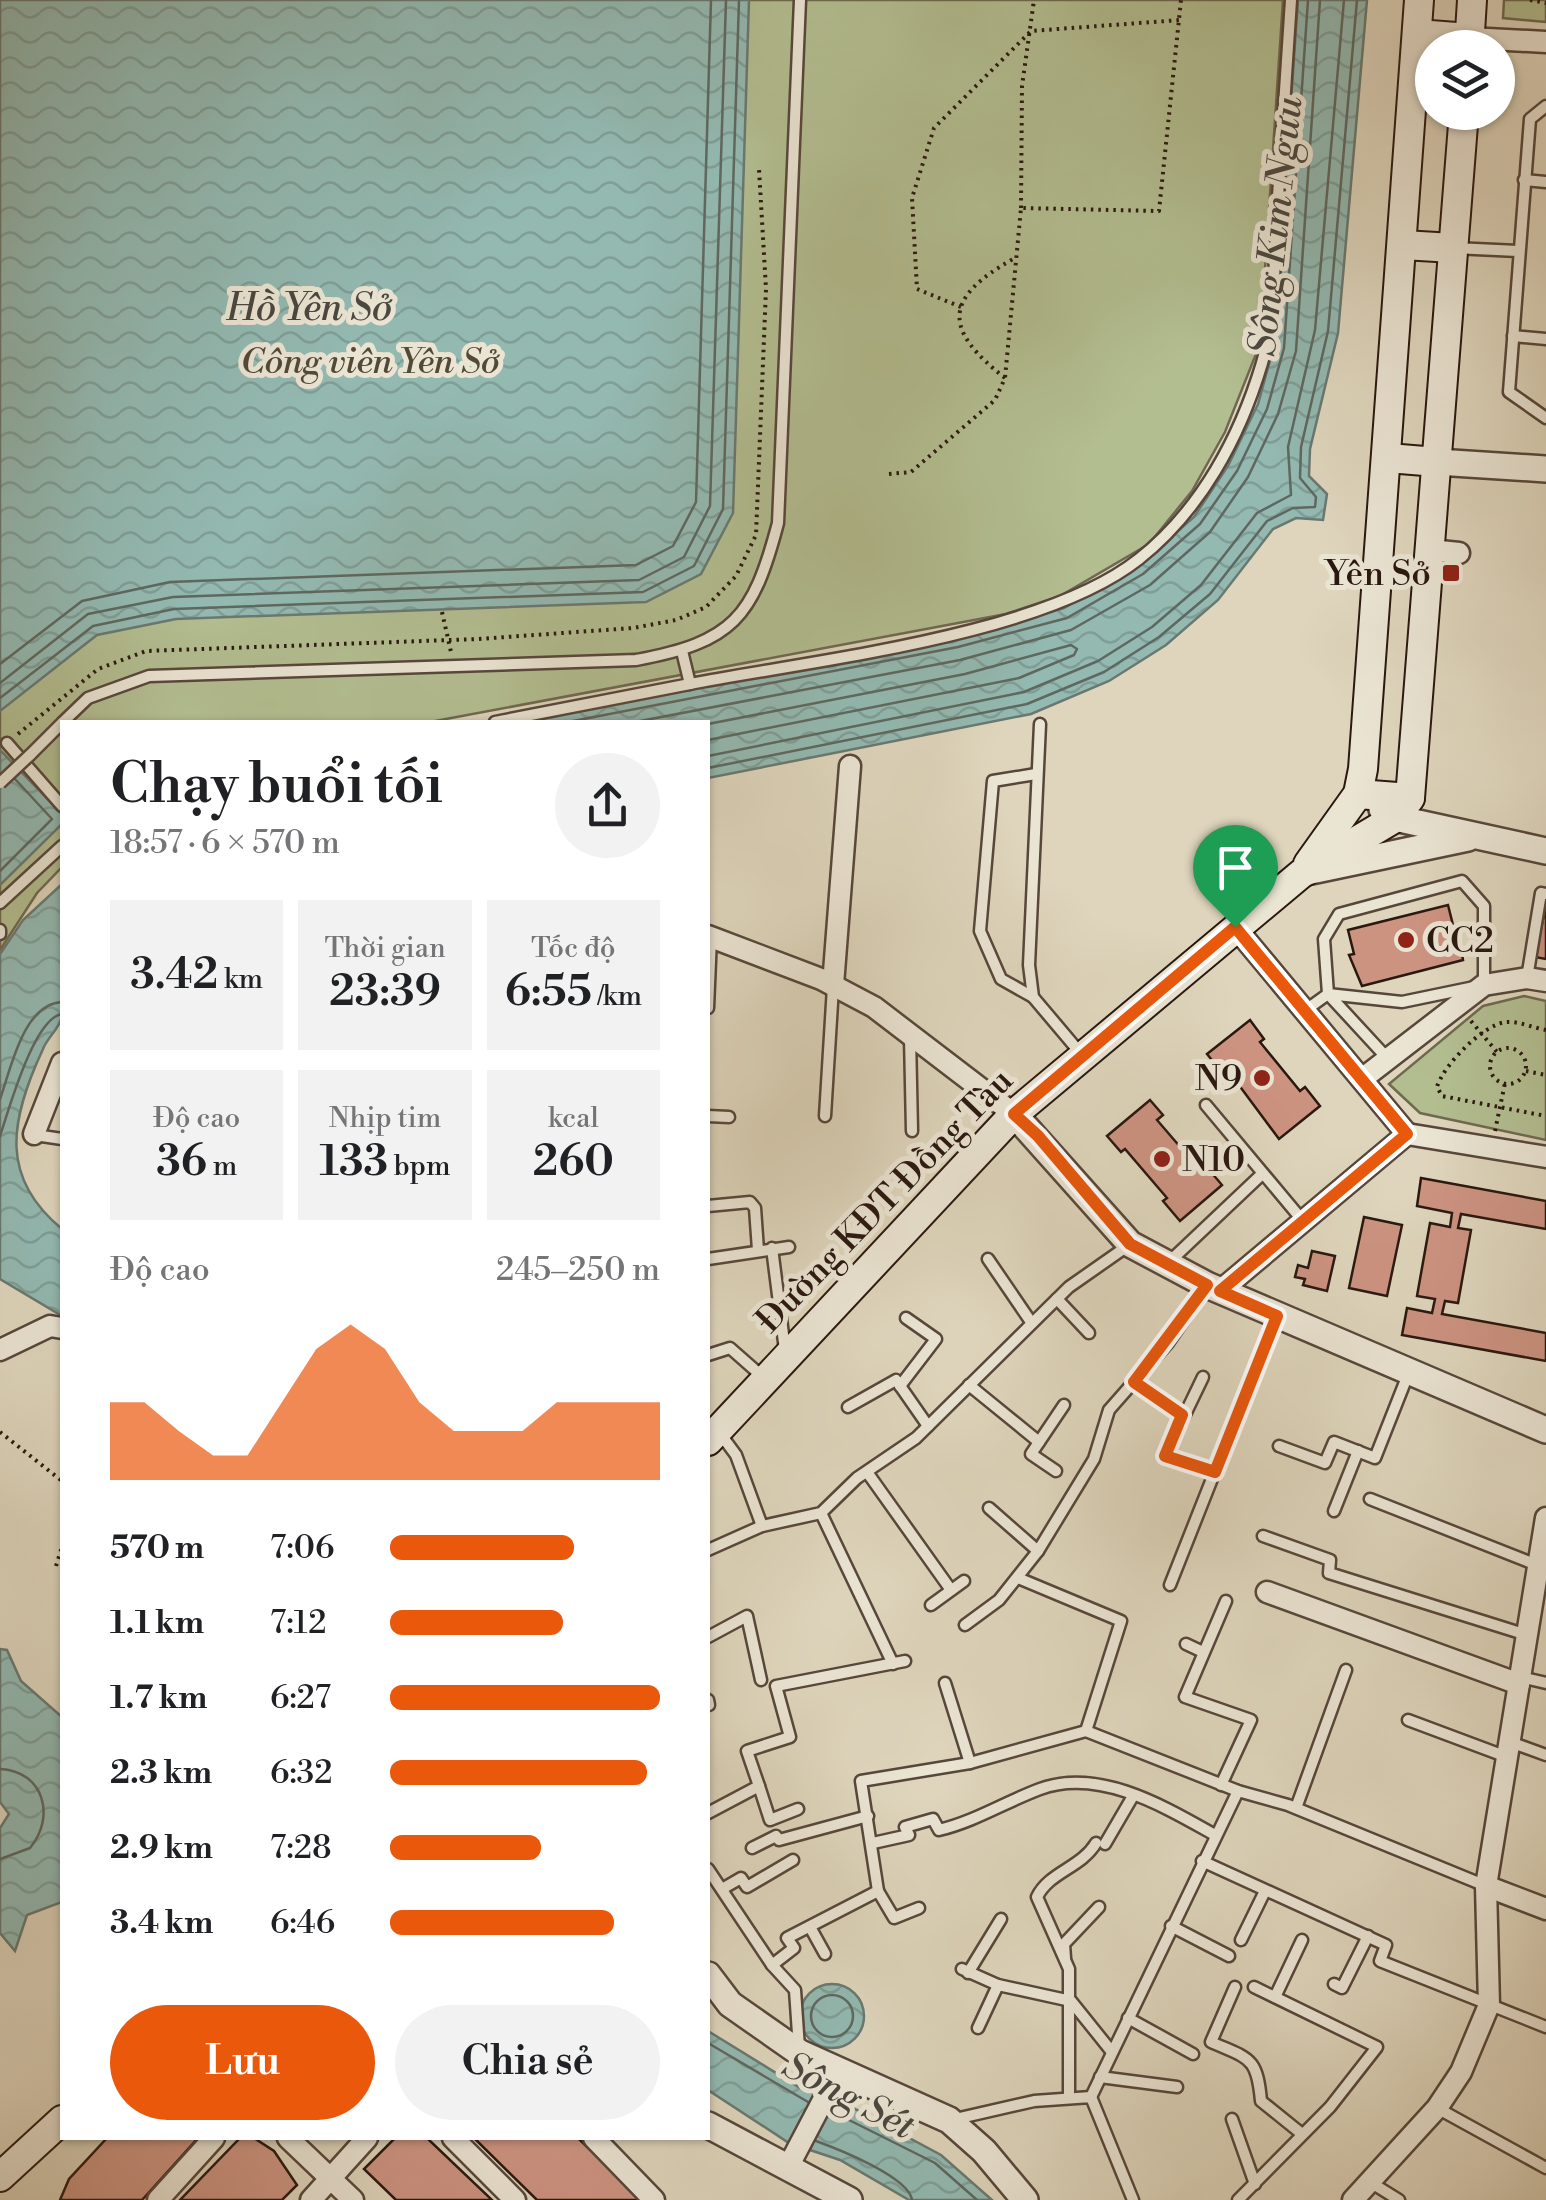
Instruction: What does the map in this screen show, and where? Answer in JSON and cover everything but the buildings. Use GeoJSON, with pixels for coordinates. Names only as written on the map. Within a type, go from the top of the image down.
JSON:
{"type":"FeatureCollection","features":[{"type":"Feature","properties":{"kind":"main road"},"geometry":{"type":"LineString","coordinates":[[1417,30],[1419,0]]}},
{"type":"Feature","properties":{"kind":"main road"},"geometry":{"type":"LineString","coordinates":[[1470,30],[1472,0]]}},
{"type":"Feature","properties":{"kind":"main road"},"geometry":{"type":"LineString","coordinates":[[1301,874],[1358,794],[1365,751],[1415,62]]}},
{"type":"Feature","properties":{"kind":"main road"},"geometry":{"type":"LineString","coordinates":[[1403,808],[1430,550],[1463,130]]}},
{"type":"Feature","properties":{"kind":"main road"},"geometry":{"type":"LineString","coordinates":[[1402,245],[1453,248]]}},
{"type":"Feature","properties":{"kind":"main road"},"geometry":{"type":"LineString","coordinates":[[1388,458],[1437,462]]}},
{"type":"Feature","properties":{"kind":"main road"},"geometry":{"type":"LineString","coordinates":[[1358,794],[1403,808]]}},
{"type":"Feature","properties":{"kind":"main road"},"geometry":{"type":"LineString","coordinates":[[1301,874],[1403,808]]}},
{"type":"Feature","properties":{"kind":"main road","name":"Đường KĐT Đồng Tàu"},"geometry":{"type":"LineString","coordinates":[[712,1436],[1014,1114],[1301,874]]}},
{"type":"Feature","properties":{"kind":"main road"},"geometry":{"type":"LineString","coordinates":[[0,2177],[60,2122]]}},
{"type":"Feature","properties":{"kind":"street"},"geometry":{"type":"LineString","coordinates":[[1515,42],[1546,42]]}},
{"type":"Feature","properties":{"kind":"street"},"geometry":{"type":"LineString","coordinates":[[1437,462],[1546,469]]}},
{"type":"Feature","properties":{"kind":"street"},"geometry":{"type":"LineString","coordinates":[[1430,550],[1459,553]]}},
{"type":"Feature","properties":{"kind":"street"},"geometry":{"type":"LineString","coordinates":[[833,985],[850,766]]}},
{"type":"Feature","properties":{"kind":"street"},"geometry":{"type":"LineString","coordinates":[[1403,808],[1473,837]]}},
{"type":"Feature","properties":{"kind":"street","name":"Đường KĐT Đồng Tàu"},"geometry":{"type":"LineString","coordinates":[[1301,874],[1473,837],[1546,851]]}},
{"type":"Feature","properties":{"kind":"street"},"geometry":{"type":"LineString","coordinates":[[1235,927],[1407,1134],[1492,1145],[1546,1157]]}},
{"type":"Feature","properties":{"kind":"street"},"geometry":{"type":"LineString","coordinates":[[710,936],[833,985],[910,1032],[1038,1136],[1130,1244],[1214,1288],[1546,1430]]}},
{"type":"Feature","properties":{"kind":"street"},"geometry":{"type":"LineString","coordinates":[[1362,1079],[1484,984],[1536,979]]}},
{"type":"Feature","properties":{"kind":"street"},"geometry":{"type":"LineString","coordinates":[[34,1134],[60,1069]]}},
{"type":"Feature","properties":{"kind":"street"},"geometry":{"type":"LineString","coordinates":[[1214,1288],[1303,1221],[1407,1134]]}},
{"type":"Feature","properties":{"kind":"street"},"geometry":{"type":"LineString","coordinates":[[0,1350],[60,1326]]}},
{"type":"Feature","properties":{"kind":"street"},"geometry":{"type":"LineString","coordinates":[[1353,2200],[1437,2108],[1461,2072],[1488,2005],[1486,1886],[1546,1518]]}},
{"type":"Feature","properties":{"kind":"street"},"geometry":{"type":"LineString","coordinates":[[1266,1592],[1519,1681]]}},
{"type":"Feature","properties":{"kind":"street"},"geometry":{"type":"LineString","coordinates":[[1486,1886],[1546,1909]]}},
{"type":"Feature","properties":{"kind":"street"},"geometry":{"type":"LineString","coordinates":[[710,1978],[730,2004],[833,2081],[949,2120],[984,2150],[1025,2200]]}},
{"type":"Feature","properties":{"kind":"street"},"geometry":{"type":"LineString","coordinates":[[792,2159],[833,2081]]}},
{"type":"Feature","properties":{"kind":"street"},"geometry":{"type":"LineString","coordinates":[[710,2127],[792,2159],[849,2200]]}},
{"type":"Feature","properties":{"kind":"street"},"geometry":{"type":"LineString","coordinates":[[158,2200],[212,2140]]}},
{"type":"Feature","properties":{"kind":"street"},"geometry":{"type":"LineString","coordinates":[[290,2140],[353,2200]]}},
{"type":"Feature","properties":{"kind":"street"},"geometry":{"type":"LineString","coordinates":[[312,2200],[365,2140]]}},
{"type":"Feature","properties":{"kind":"street"},"geometry":{"type":"LineString","coordinates":[[455,2140],[515,2200]]}},
{"type":"Feature","properties":{"kind":"street"},"geometry":{"type":"LineString","coordinates":[[596,2140],[654,2200]]}},
{"type":"Feature","properties":{"kind":"lane"},"geometry":{"type":"LineString","coordinates":[[66,720],[88,698],[149,676],[627,661],[682,652],[722,634],[739,618],[768,562],[778,524],[800,0]]}},
{"type":"Feature","properties":{"kind":"lane"},"geometry":{"type":"LineString","coordinates":[[505,720],[956,632],[1064,601],[1139,559],[1192,506],[1219,468],[1263,361],[1272,290],[1291,0]]}},
{"type":"Feature","properties":{"kind":"lane"},"geometry":{"type":"LineString","coordinates":[[1546,106],[1530,119],[1509,392],[1540,418],[1546,418]]}},
{"type":"Feature","properties":{"kind":"lane"},"geometry":{"type":"LineString","coordinates":[[1524,180],[1546,182]]}},
{"type":"Feature","properties":{"kind":"lane"},"geometry":{"type":"LineString","coordinates":[[1453,248],[1518,251]]}},
{"type":"Feature","properties":{"kind":"lane"},"geometry":{"type":"LineString","coordinates":[[1512,336],[1546,339]]}},
{"type":"Feature","properties":{"kind":"lane"},"geometry":{"type":"LineString","coordinates":[[682,652],[690,684]]}},
{"type":"Feature","properties":{"kind":"lane"},"geometry":{"type":"LineString","coordinates":[[1033,998],[1029,965],[1040,724]]}},
{"type":"Feature","properties":{"kind":"lane"},"geometry":{"type":"LineString","coordinates":[[0,783],[60,726]]}},
{"type":"Feature","properties":{"kind":"lane"},"geometry":{"type":"LineString","coordinates":[[7,743],[60,804]]}},
{"type":"Feature","properties":{"kind":"lane"},"geometry":{"type":"LineString","coordinates":[[1036,774],[992,781],[980,931],[1002,979],[1033,998],[1083,1056]]}},
{"type":"Feature","properties":{"kind":"lane"},"geometry":{"type":"LineString","coordinates":[[0,903],[60,848]]}},
{"type":"Feature","properties":{"kind":"lane"},"geometry":{"type":"LineString","coordinates":[[1303,1012],[1328,994],[1402,1002],[1484,984],[1484,906],[1462,881],[1339,914],[1324,939],[1328,994],[1389,1060]]}},
{"type":"Feature","properties":{"kind":"lane"},"geometry":{"type":"LineString","coordinates":[[1536,979],[1540,893],[1546,894]]}},
{"type":"Feature","properties":{"kind":"lane"},"geometry":{"type":"LineString","coordinates":[[825,1116],[833,985]]}},
{"type":"Feature","properties":{"kind":"lane"},"geometry":{"type":"LineString","coordinates":[[910,1032],[912,1131]]}},
{"type":"Feature","properties":{"kind":"lane"},"geometry":{"type":"LineString","coordinates":[[1206,1105],[1261,1176],[1303,1221]]}},
{"type":"Feature","properties":{"kind":"lane"},"geometry":{"type":"LineString","coordinates":[[710,1116],[729,1117]]}},
{"type":"Feature","properties":{"kind":"lane"},"geometry":{"type":"LineString","coordinates":[[34,1134],[60,1139]]}},
{"type":"Feature","properties":{"kind":"lane"},"geometry":{"type":"LineString","coordinates":[[1167,1264],[1261,1176]]}},
{"type":"Feature","properties":{"kind":"lane"},"geometry":{"type":"LineString","coordinates":[[710,1206],[750,1202],[755,1208],[758,1250]]}},
{"type":"Feature","properties":{"kind":"lane"},"geometry":{"type":"LineString","coordinates":[[710,1549],[762,1526],[821,1514],[867,1472],[928,1426],[1056,1299],[1130,1244]]}},
{"type":"Feature","properties":{"kind":"lane"},"geometry":{"type":"LineString","coordinates":[[710,1259],[789,1247]]}},
{"type":"Feature","properties":{"kind":"lane"},"geometry":{"type":"LineString","coordinates":[[772,1248],[786,1356]]}},
{"type":"Feature","properties":{"kind":"lane"},"geometry":{"type":"LineString","coordinates":[[988,1259],[1031,1322]]}},
{"type":"Feature","properties":{"kind":"lane"},"geometry":{"type":"LineString","coordinates":[[965,1626],[999,1600],[1018,1578],[1094,1458],[1109,1410],[1214,1288]]}},
{"type":"Feature","properties":{"kind":"lane"},"geometry":{"type":"LineString","coordinates":[[1056,1299],[1089,1333]]}},
{"type":"Feature","properties":{"kind":"lane"},"geometry":{"type":"LineString","coordinates":[[1170,1585],[1277,1316]]}},
{"type":"Feature","properties":{"kind":"lane"},"geometry":{"type":"LineString","coordinates":[[900,1386],[936,1339],[906,1318]]}},
{"type":"Feature","properties":{"kind":"lane"},"geometry":{"type":"LineString","coordinates":[[710,1354],[730,1348],[765,1378]]}},
{"type":"Feature","properties":{"kind":"lane"},"geometry":{"type":"LineString","coordinates":[[1279,1446],[1325,1464],[1334,1442],[1375,1458],[1410,1369]]}},
{"type":"Feature","properties":{"kind":"lane"},"geometry":{"type":"LineString","coordinates":[[1203,1377],[1165,1456],[1215,1472]]}},
{"type":"Feature","properties":{"kind":"lane"},"geometry":{"type":"LineString","coordinates":[[848,1406],[896,1380],[928,1426]]}},
{"type":"Feature","properties":{"kind":"lane"},"geometry":{"type":"LineString","coordinates":[[1134,1382],[1182,1415]]}},
{"type":"Feature","properties":{"kind":"lane"},"geometry":{"type":"LineString","coordinates":[[969,1385],[1039,1442]]}},
{"type":"Feature","properties":{"kind":"lane"},"geometry":{"type":"LineString","coordinates":[[1056,1471],[1031,1454],[1064,1405]]}},
{"type":"Feature","properties":{"kind":"lane"},"geometry":{"type":"LineString","coordinates":[[712,1436],[736,1455],[762,1526]]}},
{"type":"Feature","properties":{"kind":"lane"},"geometry":{"type":"LineString","coordinates":[[1334,1511],[1358,1452]]}},
{"type":"Feature","properties":{"kind":"lane"},"geometry":{"type":"LineString","coordinates":[[867,1472],[950,1590]]}},
{"type":"Feature","properties":{"kind":"lane"},"geometry":{"type":"LineString","coordinates":[[1370,1499],[1538,1565]]}},
{"type":"Feature","properties":{"kind":"lane"},"geometry":{"type":"LineString","coordinates":[[989,1508],[1038,1550]]}},
{"type":"Feature","properties":{"kind":"lane"},"geometry":{"type":"LineString","coordinates":[[821,1514],[892,1664]]}},
{"type":"Feature","properties":{"kind":"lane"},"geometry":{"type":"LineString","coordinates":[[1263,1536],[1330,1560],[1328,1573],[1527,1635]]}},
{"type":"Feature","properties":{"kind":"lane"},"geometry":{"type":"LineString","coordinates":[[1018,1578],[1121,1621],[1086,1732]]}},
{"type":"Feature","properties":{"kind":"lane"},"geometry":{"type":"LineString","coordinates":[[931,1605],[964,1581]]}},
{"type":"Feature","properties":{"kind":"lane"},"geometry":{"type":"LineString","coordinates":[[1221,1785],[1256,1717],[1184,1697],[1226,1601]]}},
{"type":"Feature","properties":{"kind":"lane"},"geometry":{"type":"LineString","coordinates":[[710,1636],[747,1616],[761,1680]]}},
{"type":"Feature","properties":{"kind":"lane"},"geometry":{"type":"LineString","coordinates":[[1186,1644],[1203,1652]]}},
{"type":"Feature","properties":{"kind":"lane"},"geometry":{"type":"LineString","coordinates":[[798,1809],[770,1820],[748,1751],[790,1737],[776,1686],[905,1661]]}},
{"type":"Feature","properties":{"kind":"lane"},"geometry":{"type":"LineString","coordinates":[[1296,1808],[1346,1670]]}},
{"type":"Feature","properties":{"kind":"lane"},"geometry":{"type":"LineString","coordinates":[[1519,1681],[1546,1683]]}},
{"type":"Feature","properties":{"kind":"lane"},"geometry":{"type":"LineString","coordinates":[[945,1682],[970,1763]]}},
{"type":"Feature","properties":{"kind":"lane"},"geometry":{"type":"LineString","coordinates":[[1408,1720],[1508,1749],[1546,1755]]}},
{"type":"Feature","properties":{"kind":"lane"},"geometry":{"type":"LineString","coordinates":[[919,1908],[894,1918],[878,1891],[861,1780],[970,1763],[1086,1732],[1238,1792],[1296,1808],[1486,1886]]}},
{"type":"Feature","properties":{"kind":"lane"},"geometry":{"type":"LineString","coordinates":[[872,1844],[908,1835],[905,1826],[934,1820],[939,1830],[976,1821],[1039,1789],[1073,1780],[1174,1812],[1216,1836]]}},
{"type":"Feature","properties":{"kind":"lane"},"geometry":{"type":"LineString","coordinates":[[710,1812],[759,1786]]}},
{"type":"Feature","properties":{"kind":"lane"},"geometry":{"type":"LineString","coordinates":[[1133,2200],[1091,2097],[1238,1792]]}},
{"type":"Feature","properties":{"kind":"lane"},"geometry":{"type":"LineString","coordinates":[[1068,1969],[1037,1897],[1043,1885],[1086,1860],[1133,1796]]}},
{"type":"Feature","properties":{"kind":"lane"},"geometry":{"type":"LineString","coordinates":[[752,1848],[776,1836],[779,1840],[868,1816]]}},
{"type":"Feature","properties":{"kind":"lane"},"geometry":{"type":"LineString","coordinates":[[722,1889],[741,1878],[748,1886],[793,1860]]}},
{"type":"Feature","properties":{"kind":"lane"},"geometry":{"type":"LineString","coordinates":[[1202,1861],[1386,1946],[1380,1960],[1546,2027]]}},
{"type":"Feature","properties":{"kind":"lane"},"geometry":{"type":"LineString","coordinates":[[710,1873],[772,1965],[796,1990],[800,2002],[800,2053]]}},
{"type":"Feature","properties":{"kind":"lane"},"geometry":{"type":"LineString","coordinates":[[772,1965],[794,1948],[787,1938],[878,1891]]}},
{"type":"Feature","properties":{"kind":"lane"},"geometry":{"type":"LineString","coordinates":[[1241,1940],[1265,1891]]}},
{"type":"Feature","properties":{"kind":"lane"},"geometry":{"type":"LineString","coordinates":[[1069,2098],[1071,2001],[1064,1944],[1099,1907]]}},
{"type":"Feature","properties":{"kind":"lane"},"geometry":{"type":"LineString","coordinates":[[1000,1918],[965,1971],[998,1985],[1071,2001],[1112,2052]]}},
{"type":"Feature","properties":{"kind":"lane"},"geometry":{"type":"LineString","coordinates":[[1171,1926],[1229,1956]]}},
{"type":"Feature","properties":{"kind":"lane"},"geometry":{"type":"LineString","coordinates":[[810,1927],[825,1954]]}},
{"type":"Feature","properties":{"kind":"lane"},"geometry":{"type":"LineString","coordinates":[[1334,1984],[1342,1988],[1368,1936]]}},
{"type":"Feature","properties":{"kind":"lane"},"geometry":{"type":"LineString","coordinates":[[1275,1998],[1302,1940]]}},
{"type":"Feature","properties":{"kind":"lane"},"geometry":{"type":"LineString","coordinates":[[978,2028],[998,1985]]}},
{"type":"Feature","properties":{"kind":"lane"},"geometry":{"type":"LineString","coordinates":[[1235,1987],[1210,2042],[1252,2060],[1258,2072],[1261,2101],[1302,2134]]}},
{"type":"Feature","properties":{"kind":"lane"},"geometry":{"type":"LineString","coordinates":[[1238,2200],[1355,2078],[1377,2046],[1254,1988]]}},
{"type":"Feature","properties":{"kind":"lane"},"geometry":{"type":"LineString","coordinates":[[1128,2018],[1194,2054]]}},
{"type":"Feature","properties":{"kind":"lane"},"geometry":{"type":"LineString","coordinates":[[1100,2077],[1177,2087]]}},
{"type":"Feature","properties":{"kind":"lane"},"geometry":{"type":"LineString","coordinates":[[949,2120],[1091,2097]]}},
{"type":"Feature","properties":{"kind":"lane"},"geometry":{"type":"LineString","coordinates":[[1437,2108],[1546,2168]]}},
{"type":"Feature","properties":{"kind":"lane"},"geometry":{"type":"LineString","coordinates":[[1232,2119],[1255,2184]]}},
{"type":"Feature","properties":{"kind":"lane"},"geometry":{"type":"LineString","coordinates":[[1369,2181],[1399,2200]]}},
{"type":"Feature","properties":{"kind":"path"},"geometry":{"type":"LineString","coordinates":[[888,474],[911,472],[995,400],[1005,378],[1013,258],[1021,208],[1022,86],[1034,0]]}},
{"type":"Feature","properties":{"kind":"path"},"geometry":{"type":"LineString","coordinates":[[1021,208],[1159,212],[1181,0]]}},
{"type":"Feature","properties":{"kind":"path"},"geometry":{"type":"LineString","coordinates":[[1530,0],[1546,3]]}},
{"type":"Feature","properties":{"kind":"path"},"geometry":{"type":"LineString","coordinates":[[962,307],[916,289],[912,198],[934,128],[1031,31],[1180,20]]}},
{"type":"Feature","properties":{"kind":"path"},"geometry":{"type":"LineString","coordinates":[[7,743],[98,669],[146,651],[448,640],[633,628],[676,620],[706,607],[736,576],[756,535],[766,290],[759,168]]}},
{"type":"Feature","properties":{"kind":"path"},"geometry":{"type":"LineString","coordinates":[[1005,378],[966,344],[958,326],[962,307],[993,270],[1013,258]]}},
{"type":"Feature","properties":{"kind":"path"},"geometry":{"type":"LineString","coordinates":[[442,612],[454,666]]}},
{"type":"Feature","properties":{"kind":"path"},"geometry":{"type":"LineString","coordinates":[[1458,1005],[1496,1052]]}},
{"type":"Feature","properties":{"kind":"path"},"geometry":{"type":"LineString","coordinates":[[1546,1030],[1506,1022],[1482,1035],[1444,1066],[1438,1092],[1546,1116]]}},
{"type":"Feature","properties":{"kind":"path"},"geometry":{"type":"LineString","coordinates":[[1507,1048],[1518,1052],[1525,1071],[1515,1082],[1505,1084],[1491,1073],[1490,1062],[1496,1052],[1507,1048]]}},
{"type":"Feature","properties":{"kind":"path"},"geometry":{"type":"LineString","coordinates":[[1525,1071],[1546,1075]]}},
{"type":"Feature","properties":{"kind":"path"},"geometry":{"type":"LineString","coordinates":[[1492,1145],[1505,1084]]}},
{"type":"Feature","properties":{"kind":"path"},"geometry":{"type":"LineString","coordinates":[[0,1432],[60,1479]]}},
{"type":"Feature","properties":{"kind":"path"},"geometry":{"type":"LineString","coordinates":[[56,1566],[60,1553]]}},
{"type":"Feature","properties":{"kind":"green space","name":"Công viên Yên Sở"},"geometry":{"type":"Polygon","coordinates":[[[0,0],[1283,0],[1260,344],[1225,432],[1192,491],[1149,544],[1060,596],[1006,614],[441,720],[60,720],[60,869],[37,893],[0,950],[0,0]]]}},
{"type":"Feature","properties":{"kind":"green space"},"geometry":{"type":"Polygon","coordinates":[[[1504,0],[1546,0],[1546,22],[1503,18],[1504,0]]]}},
{"type":"Feature","properties":{"kind":"green space"},"geometry":{"type":"Polygon","coordinates":[[[1524,996],[1546,1001],[1546,1140],[1420,1113],[1389,1084],[1483,1006],[1524,996]]]}},
{"type":"Feature","properties":{"kind":"water","name":"Hồ Yên Sở"},"geometry":{"type":"Polygon","coordinates":[[[0,0],[749,0],[733,513],[701,574],[646,602],[176,619],[97,635],[0,711],[0,0]]]}},
{"type":"Feature","properties":{"kind":"water"},"geometry":{"type":"Polygon","coordinates":[[[1298,0],[1367,0],[1338,333],[1310,449],[1309,476],[1327,494],[1323,520],[1296,518],[1273,529],[1218,600],[1166,645],[1109,681],[1031,714],[710,778],[710,720],[526,720],[956,638],[1064,608],[1138,566],[1194,517],[1228,466],[1258,404],[1274,346],[1298,0]]]}},
{"type":"Feature","properties":{"kind":"water"},"geometry":{"type":"Polygon","coordinates":[[[0,750],[60,812],[60,826],[0,885],[0,750]]]}},
{"type":"Feature","properties":{"kind":"water"},"geometry":{"type":"Polygon","coordinates":[[[60,886],[60,1022],[45,1045],[23,1101],[16,1147],[28,1190],[60,1227],[60,1315],[0,1279],[0,954],[23,920],[60,886]]]}},
{"type":"Feature","properties":{"kind":"water"},"geometry":{"type":"Polygon","coordinates":[[[0,1649],[7,1650],[21,1681],[60,1715],[60,1903],[27,1915],[15,1951],[0,1933],[0,1828],[9,1814],[0,1802],[0,1649]]]}},
{"type":"Feature","properties":{"kind":"water"},"geometry":{"type":"Polygon","coordinates":[[[832,1984],[854,1994],[864,2016],[854,2038],[832,2048],[810,2038],[800,2016],[810,1994],[832,1984]]]}},
{"type":"Feature","properties":{"kind":"water"},"geometry":{"type":"Polygon","coordinates":[[[710,2032],[802,2089],[855,2109],[941,2155],[992,2200],[909,2200],[840,2160],[789,2143],[710,2091],[710,2032]]]}},
{"type":"Feature","properties":{"kind":"place","name":"Yên Sở"},"geometry":{"type":"Point","coordinates":[1451,573]}},
{"type":"Feature","properties":{"kind":"place","name":"CC2"},"geometry":{"type":"Point","coordinates":[1406,940]}},
{"type":"Feature","properties":{"kind":"place","name":"N9"},"geometry":{"type":"Point","coordinates":[1262,1078]}},
{"type":"Feature","properties":{"kind":"place","name":"N10"},"geometry":{"type":"Point","coordinates":[1162,1159]}},
{"type":"Feature","properties":{"kind":"route"},"geometry":{"type":"LineString","coordinates":[[1235,927],[1407,1134],[1220,1291],[1277,1316],[1215,1472],[1165,1456],[1182,1415],[1134,1382],[1168,1343],[1207,1285],[1130,1244],[1038,1136],[1014,1114],[1235,927]]}},
{"type":"Feature","properties":{"kind":"water label","name":"Sông Kim Ngưu"},"geometry":{"type":"Point","coordinates":[1275,226]}},
{"type":"Feature","properties":{"kind":"water label","name":"Sông Sét"},"geometry":{"type":"Point","coordinates":[849,2095]}}]}
